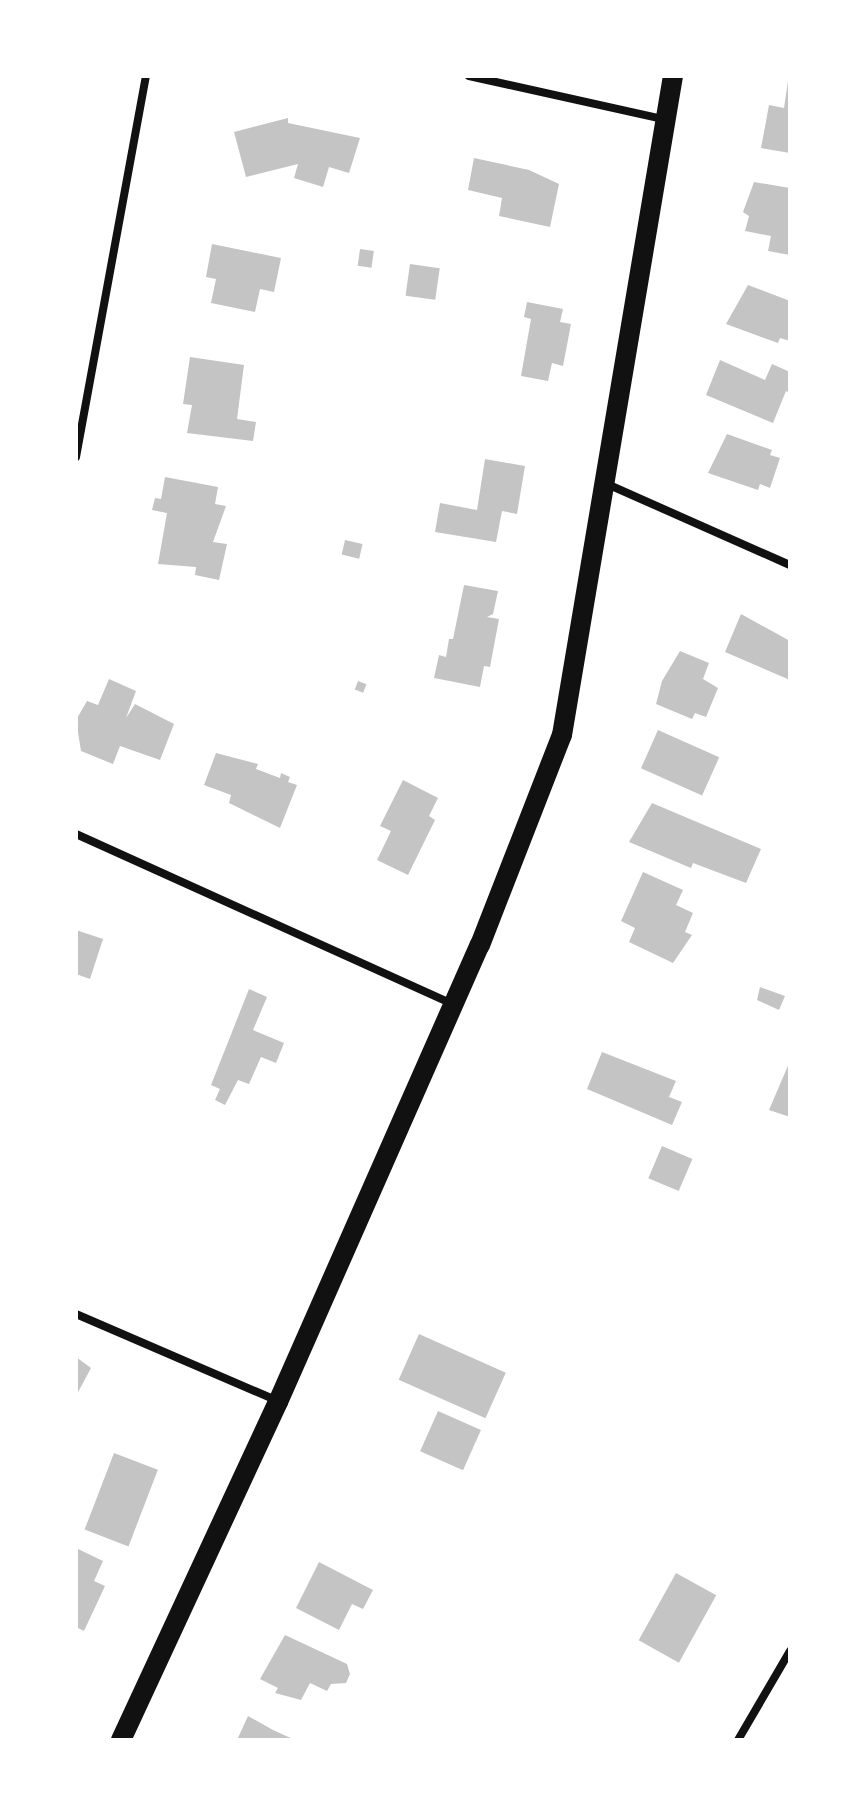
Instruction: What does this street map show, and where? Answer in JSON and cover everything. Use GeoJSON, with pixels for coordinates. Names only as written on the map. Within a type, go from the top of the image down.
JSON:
{"type":"FeatureCollection","features":[{"type":"Feature","properties":{"kind":"main road"},"geometry":{"type":"LineString","coordinates":[[121,1740],[278,1402],[454,1004],[562,735],[673,76]]}},
{"type":"Feature","properties":{"kind":"street"},"geometry":{"type":"LineString","coordinates":[[76,457],[146,76]]}},
{"type":"Feature","properties":{"kind":"street"},"geometry":{"type":"LineString","coordinates":[[469,76],[664,119]]}},
{"type":"Feature","properties":{"kind":"street"},"geometry":{"type":"LineString","coordinates":[[606,484],[790,565]]}},
{"type":"Feature","properties":{"kind":"street"},"geometry":{"type":"LineString","coordinates":[[76,834],[454,1004]]}},
{"type":"Feature","properties":{"kind":"street"},"geometry":{"type":"LineString","coordinates":[[76,1314],[278,1402]]}},
{"type":"Feature","properties":{"kind":"street"},"geometry":{"type":"LineString","coordinates":[[738,1740],[790,1651]]}},
{"type":"Feature","properties":{"kind":"building"},"geometry":{"type":"Polygon","coordinates":[[[788,81],[790,153],[761,148],[769,105],[784,108],[788,81]]]}},
{"type":"Feature","properties":{"kind":"building"},"geometry":{"type":"Polygon","coordinates":[[[288,118],[288,123],[360,138],[349,173],[329,167],[323,187],[294,178],[298,164],[246,177],[234,132],[288,118]]]}},
{"type":"Feature","properties":{"kind":"building"},"geometry":{"type":"Polygon","coordinates":[[[474,158],[529,170],[559,184],[550,227],[499,216],[502,198],[468,190],[474,158]]]}},
{"type":"Feature","properties":{"kind":"building"},"geometry":{"type":"Polygon","coordinates":[[[754,182],[790,188],[790,255],[768,251],[771,236],[745,231],[749,216],[743,212],[754,182]]]}},
{"type":"Feature","properties":{"kind":"building"},"geometry":{"type":"Polygon","coordinates":[[[212,244],[281,258],[274,292],[260,289],[255,312],[211,303],[216,279],[206,277],[212,244]]]}},
{"type":"Feature","properties":{"kind":"building"},"geometry":{"type":"Polygon","coordinates":[[[360,249],[374,251],[371,268],[358,266],[360,249]]]}},
{"type":"Feature","properties":{"kind":"building"},"geometry":{"type":"Polygon","coordinates":[[[410,264],[440,268],[435,300],[406,296],[410,264]]]}},
{"type":"Feature","properties":{"kind":"building"},"geometry":{"type":"Polygon","coordinates":[[[748,285],[790,301],[790,341],[780,338],[778,343],[726,324],[748,285]]]}},
{"type":"Feature","properties":{"kind":"building"},"geometry":{"type":"Polygon","coordinates":[[[527,302],[563,309],[560,322],[571,324],[563,366],[552,363],[548,381],[521,376],[531,319],[524,317],[527,302]]]}},
{"type":"Feature","properties":{"kind":"building"},"geometry":{"type":"Polygon","coordinates":[[[190,357],[244,365],[237,419],[256,422],[253,441],[187,433],[192,405],[183,404],[190,357]]]}},
{"type":"Feature","properties":{"kind":"building"},"geometry":{"type":"Polygon","coordinates":[[[720,360],[765,380],[772,364],[790,372],[790,393],[786,391],[773,423],[706,395],[720,360]]]}},
{"type":"Feature","properties":{"kind":"building"},"geometry":{"type":"Polygon","coordinates":[[[727,434],[772,450],[770,455],[780,458],[770,488],[760,484],[758,490],[708,473],[727,434]]]}},
{"type":"Feature","properties":{"kind":"building"},"geometry":{"type":"Polygon","coordinates":[[[485,459],[525,466],[517,514],[502,511],[496,542],[435,532],[440,503],[477,510],[485,459]]]}},
{"type":"Feature","properties":{"kind":"building"},"geometry":{"type":"Polygon","coordinates":[[[165,477],[218,487],[215,504],[226,506],[213,542],[227,544],[219,580],[195,575],[196,567],[158,564],[167,513],[152,510],[155,498],[161,499],[165,477]]]}},
{"type":"Feature","properties":{"kind":"building"},"geometry":{"type":"Polygon","coordinates":[[[345,540],[363,544],[359,559],[342,555],[345,540]]]}},
{"type":"Feature","properties":{"kind":"building"},"geometry":{"type":"Polygon","coordinates":[[[464,585],[498,591],[493,614],[487,617],[499,619],[490,667],[484,666],[480,687],[434,678],[439,655],[446,657],[449,639],[453,639],[464,585]]]}},
{"type":"Feature","properties":{"kind":"building"},"geometry":{"type":"Polygon","coordinates":[[[741,614],[790,641],[790,680],[725,652],[741,614]]]}},
{"type":"Feature","properties":{"kind":"building"},"geometry":{"type":"Polygon","coordinates":[[[680,651],[709,663],[703,679],[718,688],[706,717],[695,713],[692,719],[656,704],[662,681],[680,651]]]}},
{"type":"Feature","properties":{"kind":"building"},"geometry":{"type":"Polygon","coordinates":[[[109,679],[136,691],[126,718],[135,704],[174,724],[160,760],[120,746],[113,764],[81,751],[76,720],[87,701],[98,705],[109,679]]]}},
{"type":"Feature","properties":{"kind":"building"},"geometry":{"type":"Polygon","coordinates":[[[358,681],[366,684],[363,693],[355,689],[358,681]]]}},
{"type":"Feature","properties":{"kind":"building"},"geometry":{"type":"Polygon","coordinates":[[[658,730],[719,757],[702,796],[641,768],[658,730]]]}},
{"type":"Feature","properties":{"kind":"building"},"geometry":{"type":"Polygon","coordinates":[[[216,753],[258,764],[256,769],[280,778],[281,773],[290,777],[288,782],[297,785],[280,828],[229,803],[231,795],[204,785],[216,753]]]}},
{"type":"Feature","properties":{"kind":"building"},"geometry":{"type":"Polygon","coordinates":[[[403,780],[438,798],[429,816],[435,820],[408,875],[377,860],[391,831],[380,826],[403,780]]]}},
{"type":"Feature","properties":{"kind":"building"},"geometry":{"type":"Polygon","coordinates":[[[652,803],[761,849],[746,883],[693,863],[691,868],[629,842],[652,803]]]}},
{"type":"Feature","properties":{"kind":"building"},"geometry":{"type":"Polygon","coordinates":[[[643,872],[683,890],[676,905],[693,913],[685,932],[692,935],[673,963],[629,942],[635,928],[621,921],[643,872]]]}},
{"type":"Feature","properties":{"kind":"building"},"geometry":{"type":"Polygon","coordinates":[[[76,930],[103,939],[90,979],[76,974],[76,930]]]}},
{"type":"Feature","properties":{"kind":"building"},"geometry":{"type":"Polygon","coordinates":[[[760,987],[785,996],[779,1010],[757,1000],[760,987]]]}},
{"type":"Feature","properties":{"kind":"building"},"geometry":{"type":"Polygon","coordinates":[[[249,989],[267,997],[253,1030],[284,1043],[276,1063],[261,1057],[249,1084],[238,1080],[225,1105],[215,1100],[220,1089],[211,1085],[249,989]]]}},
{"type":"Feature","properties":{"kind":"building"},"geometry":{"type":"Polygon","coordinates":[[[602,1052],[676,1081],[669,1097],[682,1102],[672,1125],[587,1089],[602,1052]]]}},
{"type":"Feature","properties":{"kind":"building"},"geometry":{"type":"Polygon","coordinates":[[[790,1061],[790,1117],[769,1110],[790,1061]]]}},
{"type":"Feature","properties":{"kind":"building"},"geometry":{"type":"Polygon","coordinates":[[[662,1146],[692,1159],[679,1191],[648,1178],[662,1146]]]}},
{"type":"Feature","properties":{"kind":"building"},"geometry":{"type":"Polygon","coordinates":[[[419,1334],[506,1373],[485,1418],[399,1380],[419,1334]]]}},
{"type":"Feature","properties":{"kind":"building"},"geometry":{"type":"Polygon","coordinates":[[[76,1357],[91,1368],[76,1396],[76,1357]]]}},
{"type":"Feature","properties":{"kind":"building"},"geometry":{"type":"Polygon","coordinates":[[[438,1411],[481,1430],[463,1470],[420,1451],[438,1411]]]}},
{"type":"Feature","properties":{"kind":"building"},"geometry":{"type":"Polygon","coordinates":[[[114,1453],[158,1470],[128,1546],[85,1530],[114,1453]]]}},
{"type":"Feature","properties":{"kind":"building"},"geometry":{"type":"Polygon","coordinates":[[[76,1548],[103,1561],[94,1581],[105,1586],[84,1631],[76,1627],[76,1548]]]}},
{"type":"Feature","properties":{"kind":"building"},"geometry":{"type":"Polygon","coordinates":[[[319,1562],[373,1590],[363,1609],[352,1604],[339,1630],[296,1608],[319,1562]]]}},
{"type":"Feature","properties":{"kind":"building"},"geometry":{"type":"Polygon","coordinates":[[[676,1573],[716,1595],[679,1663],[639,1640],[676,1573]]]}},
{"type":"Feature","properties":{"kind":"building"},"geometry":{"type":"Polygon","coordinates":[[[285,1635],[347,1664],[350,1674],[346,1683],[331,1684],[327,1691],[310,1683],[301,1700],[275,1693],[278,1688],[260,1679],[285,1635]]]}},
{"type":"Feature","properties":{"kind":"building"},"geometry":{"type":"Polygon","coordinates":[[[248,1716],[273,1730],[295,1740],[237,1740],[248,1716]]]}}]}
